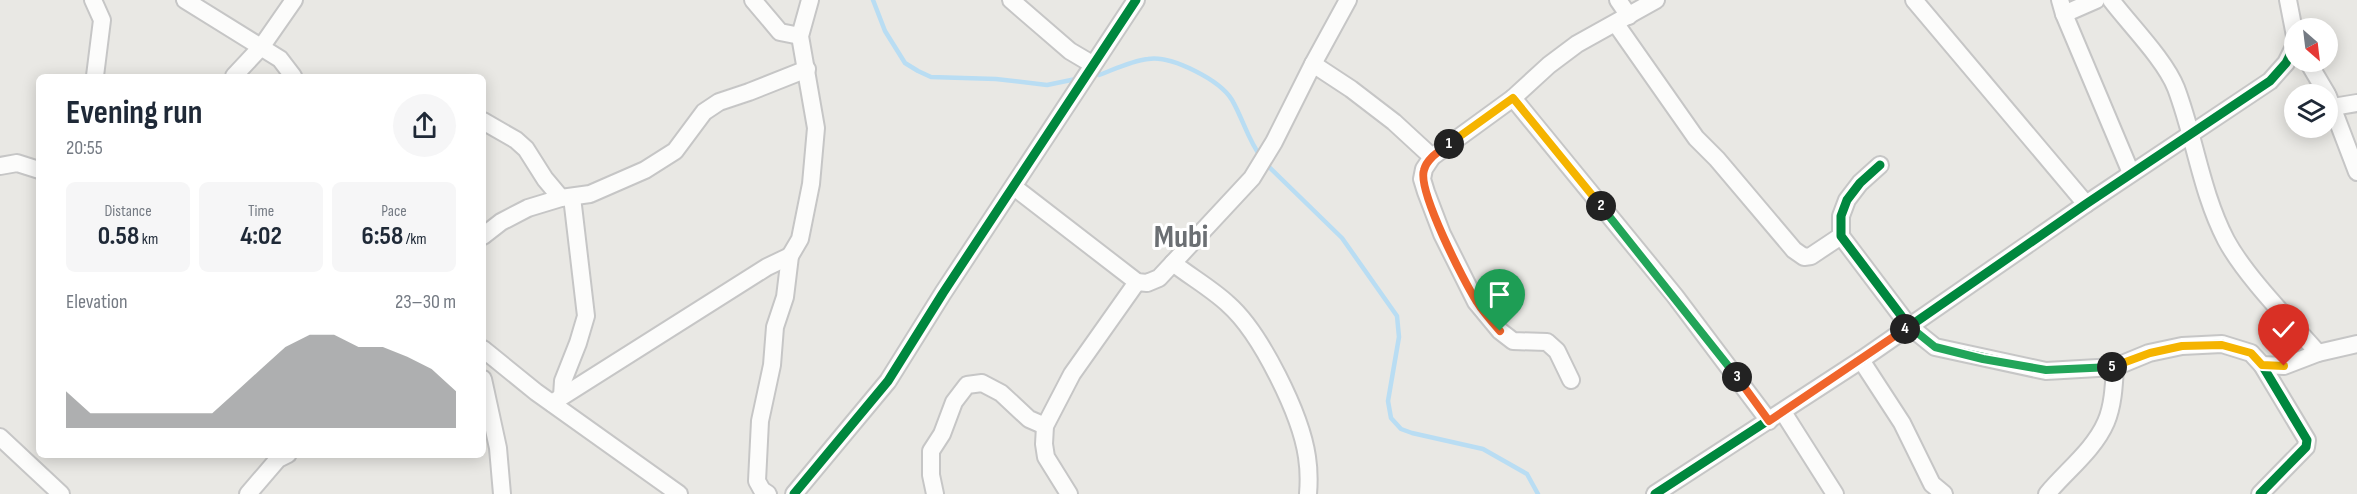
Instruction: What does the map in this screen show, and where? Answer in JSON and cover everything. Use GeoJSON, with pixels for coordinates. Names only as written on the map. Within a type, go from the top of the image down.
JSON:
{"type":"FeatureCollection","features":[{"type":"Feature","properties":{"kind":"street"},"geometry":{"type":"LineString","coordinates":[[93,0],[102,20],[95,74]]}},
{"type":"Feature","properties":{"kind":"street"},"geometry":{"type":"LineString","coordinates":[[185,0],[280,58],[292,74]]}},
{"type":"Feature","properties":{"kind":"street"},"geometry":{"type":"LineString","coordinates":[[236,74],[262,46],[294,0]]}},
{"type":"Feature","properties":{"kind":"street"},"geometry":{"type":"LineString","coordinates":[[753,0],[780,32],[800,36]]}},
{"type":"Feature","properties":{"kind":"street"},"geometry":{"type":"LineString","coordinates":[[768,494],[762,490],[757,481],[760,422],[772,365],[775,327],[785,297],[790,256],[801,239],[811,184],[816,128],[800,36],[810,0]]}},
{"type":"Feature","properties":{"kind":"street"},"geometry":{"type":"LineString","coordinates":[[1011,0],[1070,51],[1092,64]]}},
{"type":"Feature","properties":{"kind":"street"},"geometry":{"type":"LineString","coordinates":[[794,494],[888,381],[942,292],[1014,187],[1092,64],[1136,0]]}},
{"type":"Feature","properties":{"kind":"street"},"geometry":{"type":"LineString","coordinates":[[1014,187],[1137,282],[1147,283],[1159,278],[1252,178],[1274,142],[1348,0]]}},
{"type":"Feature","properties":{"kind":"street"},"geometry":{"type":"LineString","coordinates":[[1618,0],[1622,20],[1633,51],[1696,138],[1717,159],[1794,250],[1804,257],[1811,256],[1841,236]]}},
{"type":"Feature","properties":{"kind":"street"},"geometry":{"type":"LineString","coordinates":[[1571,380],[1557,351],[1547,342],[1513,342],[1500,331],[1476,302],[1443,234],[1426,192],[1422,179],[1424,169],[1432,157],[1513,98],[1549,65],[1577,44],[1656,0]]}},
{"type":"Feature","properties":{"kind":"street"},"geometry":{"type":"LineString","coordinates":[[1914,0],[2086,204]]}},
{"type":"Feature","properties":{"kind":"street"},"geometry":{"type":"LineString","coordinates":[[2096,0],[2062,7],[2131,173]]}},
{"type":"Feature","properties":{"kind":"street"},"geometry":{"type":"LineString","coordinates":[[2111,0],[2149,46],[2175,86],[2202,184],[2227,241],[2274,303],[2319,353]]}},
{"type":"Feature","properties":{"kind":"street"},"geometry":{"type":"LineString","coordinates":[[2288,0],[2292,18]]}},
{"type":"Feature","properties":{"kind":"street"},"geometry":{"type":"LineString","coordinates":[[1313,64],[1394,122],[1432,157]]}},
{"type":"Feature","properties":{"kind":"street"},"geometry":{"type":"LineString","coordinates":[[1655,494],[1861,360],[2131,173],[2270,81],[2284,65]]}},
{"type":"Feature","properties":{"kind":"street"},"geometry":{"type":"LineString","coordinates":[[486,234],[501,222],[528,208],[590,194],[645,170],[675,151],[704,112],[719,102],[749,93],[807,69]]}},
{"type":"Feature","properties":{"kind":"street"},"geometry":{"type":"LineString","coordinates":[[1513,98],[1675,296],[1769,421]]}},
{"type":"Feature","properties":{"kind":"street"},"geometry":{"type":"LineString","coordinates":[[2338,100],[2357,103]]}},
{"type":"Feature","properties":{"kind":"street"},"geometry":{"type":"LineString","coordinates":[[2338,121],[2357,172]]}},
{"type":"Feature","properties":{"kind":"street"},"geometry":{"type":"LineString","coordinates":[[486,123],[526,148],[545,179],[567,198],[586,316],[557,400]]}},
{"type":"Feature","properties":{"kind":"street"},"geometry":{"type":"LineString","coordinates":[[0,166],[17,163],[36,169]]}},
{"type":"Feature","properties":{"kind":"street"},"geometry":{"type":"LineString","coordinates":[[1880,165],[1860,183],[1847,200],[1841,216],[1841,236],[1909,326],[1935,347],[1983,359],[2046,370],[2115,367],[2150,353],[2182,346],[2222,345],[2251,353],[2262,365],[2307,440],[2306,447],[2259,494]]}},
{"type":"Feature","properties":{"kind":"street"},"geometry":{"type":"LineString","coordinates":[[557,400],[767,267],[790,256]]}},
{"type":"Feature","properties":{"kind":"street"},"geometry":{"type":"LineString","coordinates":[[1173,263],[1229,304],[1248,327],[1264,352],[1281,382],[1307,455],[1308,494]]}},
{"type":"Feature","properties":{"kind":"street"},"geometry":{"type":"LineString","coordinates":[[1069,494],[1046,458],[1045,426],[1072,374],[1137,282]]}},
{"type":"Feature","properties":{"kind":"street"},"geometry":{"type":"LineString","coordinates":[[2262,365],[2284,366],[2319,353],[2357,344]]}},
{"type":"Feature","properties":{"kind":"street"},"geometry":{"type":"LineString","coordinates":[[486,351],[557,400],[679,494]]}},
{"type":"Feature","properties":{"kind":"street"},"geometry":{"type":"LineString","coordinates":[[1861,360],[1902,423],[1932,484],[1944,494]]}},
{"type":"Feature","properties":{"kind":"street"},"geometry":{"type":"LineString","coordinates":[[2047,494],[2090,448],[2106,422],[2115,367]]}},
{"type":"Feature","properties":{"kind":"street"},"geometry":{"type":"LineString","coordinates":[[936,494],[930,475],[932,451],[942,434],[954,402],[968,385],[982,383],[1001,393],[1029,419],[1045,426]]}},
{"type":"Feature","properties":{"kind":"street"},"geometry":{"type":"LineString","coordinates":[[486,393],[498,448],[502,494]]}},
{"type":"Feature","properties":{"kind":"street"},"geometry":{"type":"LineString","coordinates":[[1784,412],[1835,494]]}},
{"type":"Feature","properties":{"kind":"street"},"geometry":{"type":"LineString","coordinates":[[0,437],[61,494]]}},
{"type":"Feature","properties":{"kind":"street"},"geometry":{"type":"LineString","coordinates":[[248,494],[279,458]]}},
{"type":"Feature","properties":{"kind":"waterway"},"geometry":{"type":"LineString","coordinates":[[873,0],[885,31],[905,63],[931,77],[996,79],[1047,85],[1076,79]]}},
{"type":"Feature","properties":{"kind":"waterway"},"geometry":{"type":"LineString","coordinates":[[1099,75],[1129,63],[1158,59],[1182,65],[1206,77],[1226,92],[1232,100],[1261,157]]}},
{"type":"Feature","properties":{"kind":"waterway"},"geometry":{"type":"LineString","coordinates":[[1266,164],[1342,238],[1397,316],[1399,337],[1388,401],[1391,418],[1401,429],[1412,433],[1483,449],[1527,474],[1538,494]]}},
{"type":"Feature","properties":{"kind":"cycle path"},"geometry":{"type":"LineString","coordinates":[[794,494],[888,381],[943,293],[1136,0]]}},
{"type":"Feature","properties":{"kind":"cycle path"},"geometry":{"type":"LineString","coordinates":[[1655,494],[1861,360],[2086,204],[2270,81],[2284,65]]}},
{"type":"Feature","properties":{"kind":"cycle path"},"geometry":{"type":"LineString","coordinates":[[1880,165],[1860,183],[1847,200],[1841,216],[1841,236],[1909,326],[1935,347],[2046,371],[2115,367],[2149,353],[2182,346],[2222,344],[2251,353],[2262,365],[2307,440],[2306,447],[2260,494]]}},
{"type":"Feature","properties":{"kind":"district","name":"Mubi"},"geometry":{"type":"Point","coordinates":[1181,236]}},
{"type":"Feature","properties":{"kind":"route"},"geometry":{"type":"LineString","coordinates":[[1500,331],[1476,302],[1434,214],[1422,179],[1424,169],[1432,157],[1513,98],[1675,296],[1769,421],[1909,326],[1935,347],[1983,359],[2046,370],[2115,367],[2150,353],[2182,346],[2222,345],[2251,353],[2262,365],[2284,366]]}}]}
